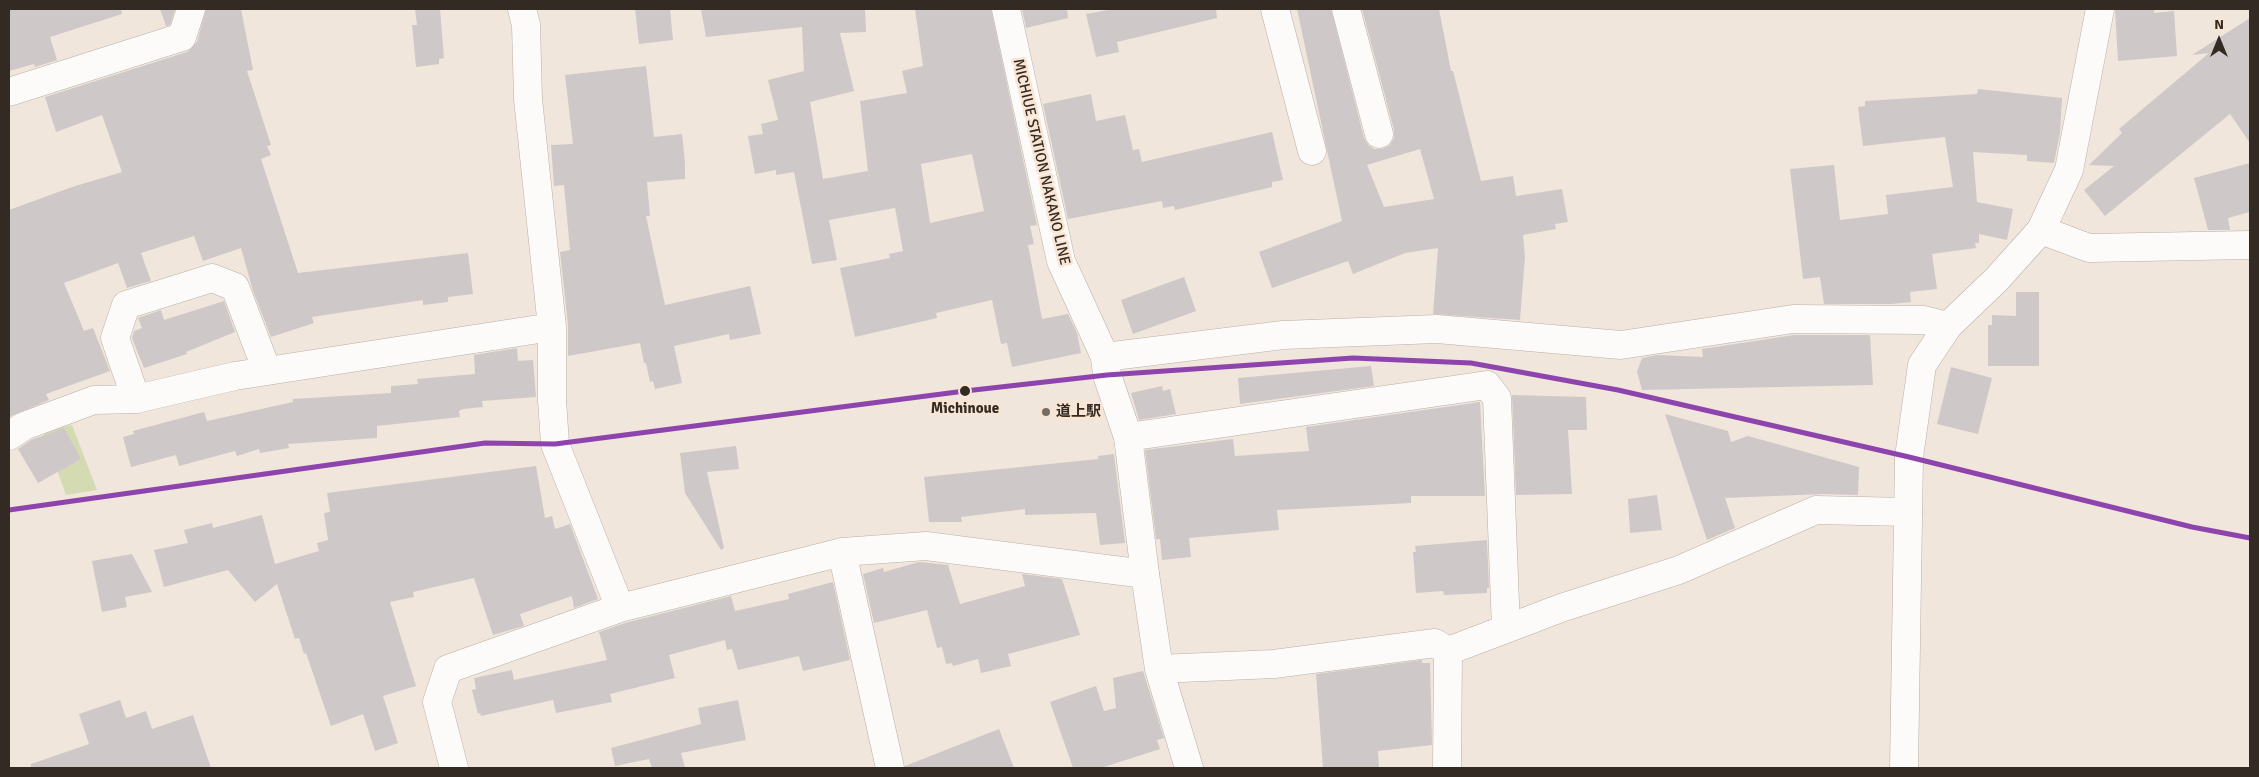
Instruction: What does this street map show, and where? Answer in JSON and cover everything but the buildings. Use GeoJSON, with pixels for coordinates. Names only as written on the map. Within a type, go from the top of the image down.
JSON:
{"type":"FeatureCollection","features":[{"type":"Feature","properties":{"kind":"street"},"geometry":{"type":"LineString","coordinates":[[9,92],[182,37],[192,9]]}},
{"type":"Feature","properties":{"kind":"street"},"geometry":{"type":"LineString","coordinates":[[522,9],[526,25],[528,99],[552,327],[552,400],[555,444],[620,608]]}},
{"type":"Feature","properties":{"kind":"street","name":"MICHIUE STATION NAKANO LINE"},"geometry":{"type":"LineString","coordinates":[[1006,9],[1061,261],[1104,357],[1107,375],[1128,437],[1159,670],[1189,768]]}},
{"type":"Feature","properties":{"kind":"street"},"geometry":{"type":"LineString","coordinates":[[1275,9],[1312,152]]}},
{"type":"Feature","properties":{"kind":"street"},"geometry":{"type":"LineString","coordinates":[[1346,9],[1379,134]]}},
{"type":"Feature","properties":{"kind":"street"},"geometry":{"type":"LineString","coordinates":[[1904,768],[1909,457],[1922,365],[1948,326],[1997,280],[2041,230],[2069,170],[2100,9]]}},
{"type":"Feature","properties":{"kind":"street"},"geometry":{"type":"LineString","coordinates":[[2041,230],[2089,248],[2250,245]]}},
{"type":"Feature","properties":{"kind":"street"},"geometry":{"type":"LineString","coordinates":[[136,398],[115,338],[126,305],[212,278],[235,287],[267,371]]}},
{"type":"Feature","properties":{"kind":"street"},"geometry":{"type":"LineString","coordinates":[[1104,357],[1283,335],[1437,329],[1620,345],[1793,319],[1924,320],[1948,326]]}},
{"type":"Feature","properties":{"kind":"street"},"geometry":{"type":"LineString","coordinates":[[9,436],[24,426],[94,400],[136,398],[267,371],[552,327]]}},
{"type":"Feature","properties":{"kind":"street"},"geometry":{"type":"LineString","coordinates":[[1128,437],[1487,385],[1496,398],[1506,629]]}},
{"type":"Feature","properties":{"kind":"street"},"geometry":{"type":"LineString","coordinates":[[1448,651],[1561,608],[1679,570],[1816,510],[1908,512]]}},
{"type":"Feature","properties":{"kind":"street"},"geometry":{"type":"LineString","coordinates":[[454,768],[437,702],[448,670],[620,608],[842,552],[926,546],[1145,574]]}},
{"type":"Feature","properties":{"kind":"street"},"geometry":{"type":"LineString","coordinates":[[842,552],[890,768]]}},
{"type":"Feature","properties":{"kind":"street"},"geometry":{"type":"LineString","coordinates":[[1159,670],[1274,664],[1435,643],[1448,651]]}},
{"type":"Feature","properties":{"kind":"street"},"geometry":{"type":"LineString","coordinates":[[1447,768],[1448,651]]}},
{"type":"Feature","properties":{"kind":"green space"},"geometry":{"type":"Polygon","coordinates":[[[72,425],[97,490],[66,495],[43,431],[72,425]]]}},
{"type":"Feature","properties":{"kind":"transit line"},"geometry":{"type":"LineString","coordinates":[[9,510],[485,443],[555,444],[965,391],[1107,375],[1353,358],[1471,363],[1618,390],[1909,457],[2192,527],[2250,538]]}},
{"type":"Feature","properties":{"kind":"place","name":"Michinoue"},"geometry":{"type":"Point","coordinates":[965,391]}},
{"type":"Feature","properties":{"kind":"place","name":"道上駅"},"geometry":{"type":"Point","coordinates":[1046,412]}}]}
